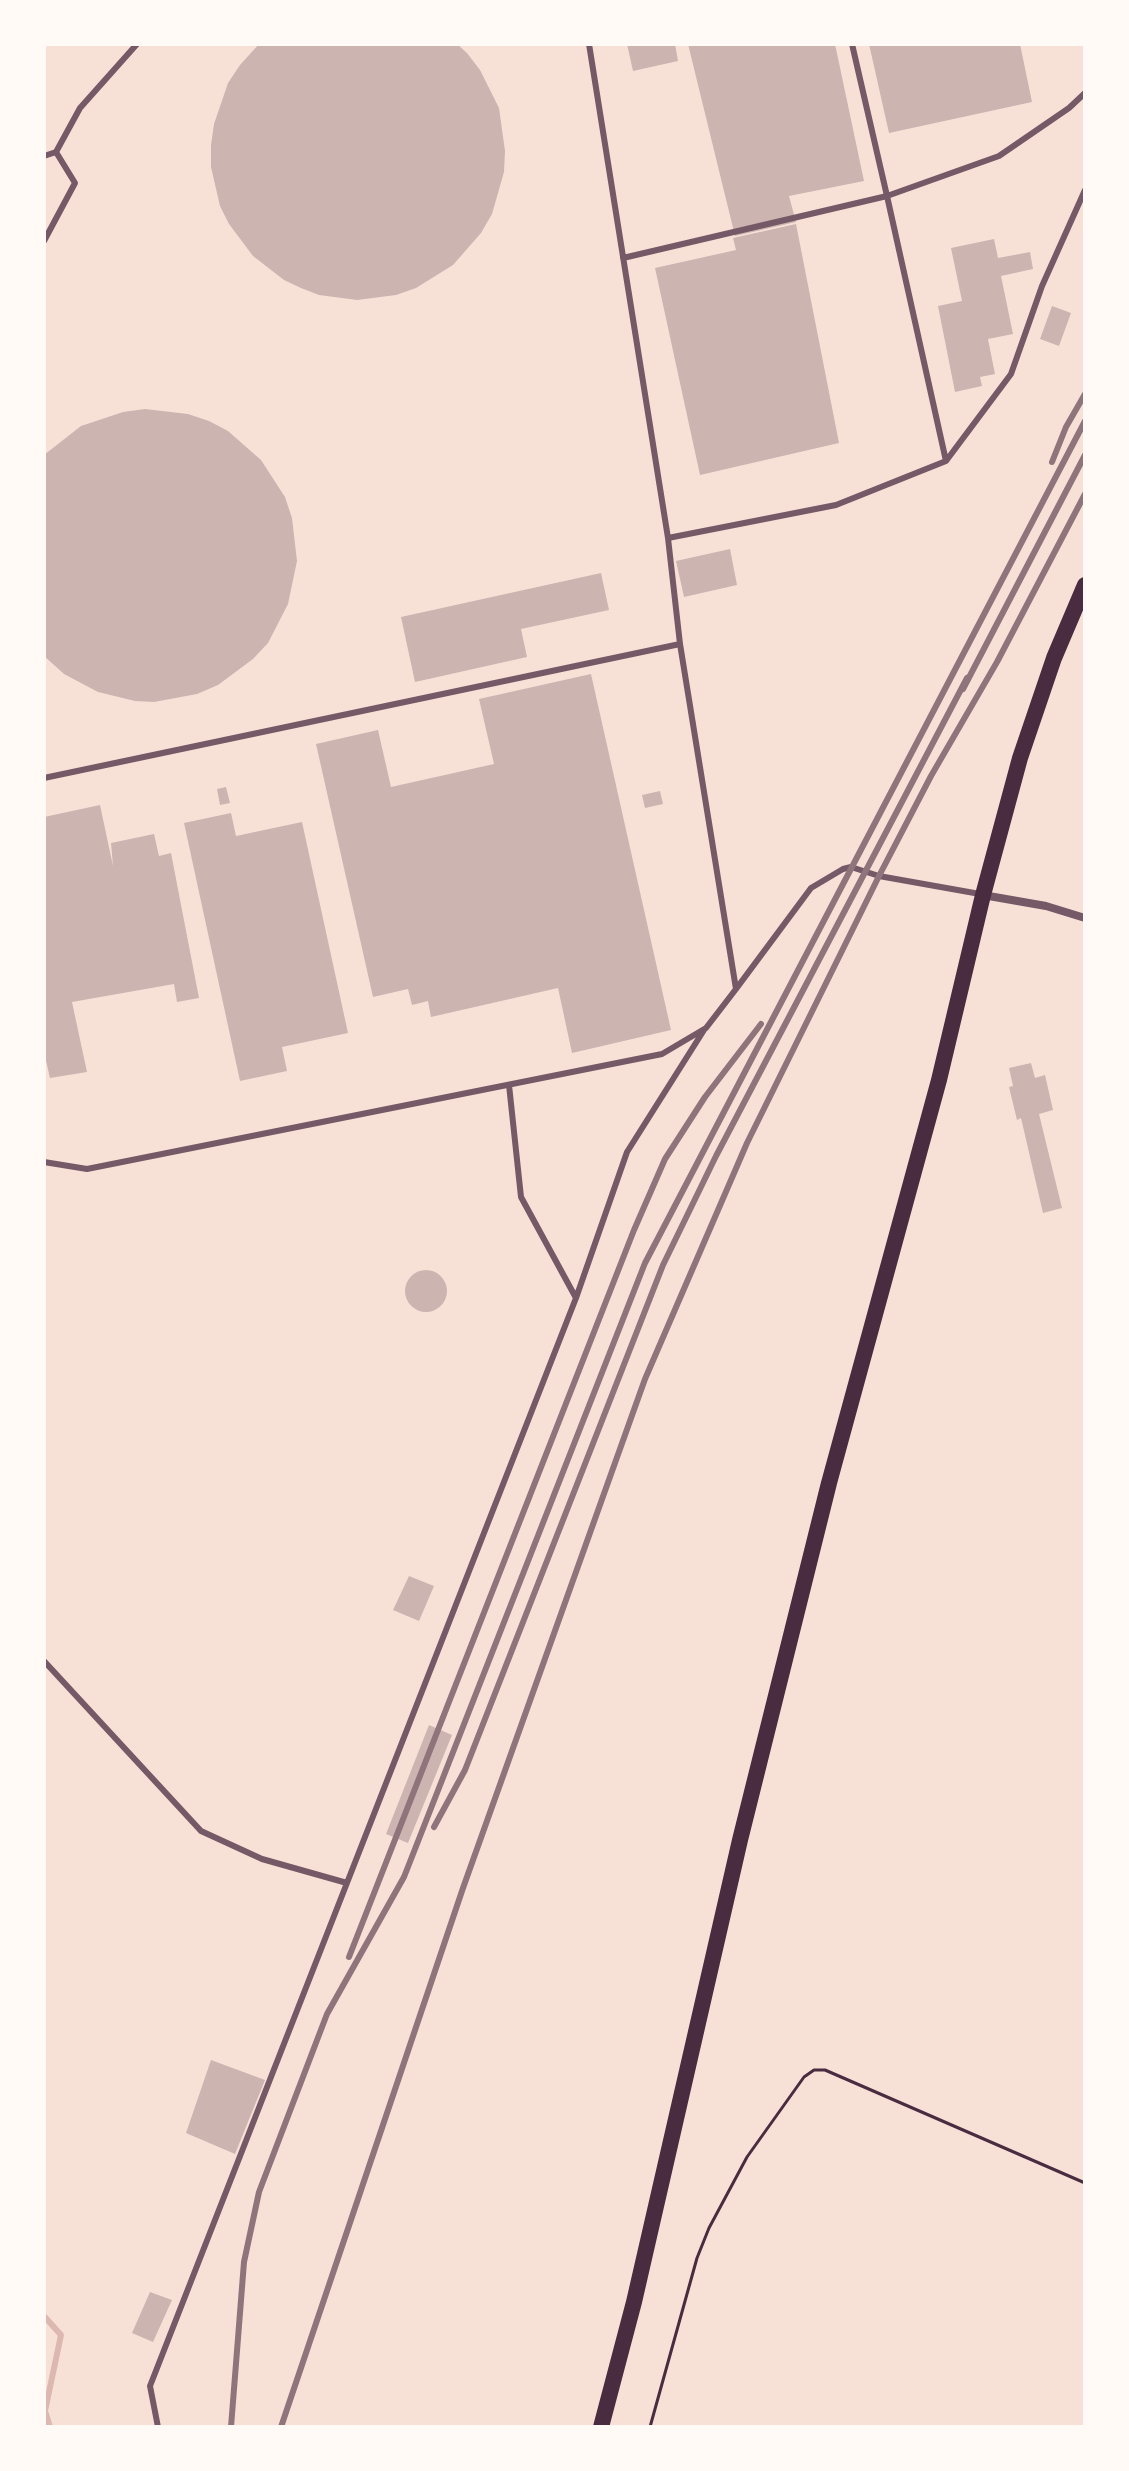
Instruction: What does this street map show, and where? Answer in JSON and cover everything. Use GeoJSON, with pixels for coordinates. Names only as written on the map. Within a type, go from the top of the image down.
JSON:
{"type":"FeatureCollection","features":[{"type":"Feature","properties":{"kind":"main road"},"geometry":{"type":"LineString","coordinates":[[601,2427],[634,2302],[740,1840],[817,1529],[939,1080],[983,895],[1020,758],[1054,658],[1085,585]]}},
{"type":"Feature","properties":{"kind":"street"},"geometry":{"type":"LineString","coordinates":[[983,895],[1046,906],[1085,918]]}},
{"type":"Feature","properties":{"kind":"lane"},"geometry":{"type":"LineString","coordinates":[[44,156],[56,152],[80,108],[137,44]]}},
{"type":"Feature","properties":{"kind":"lane"},"geometry":{"type":"LineString","coordinates":[[589,44],[736,989]]}},
{"type":"Feature","properties":{"kind":"lane"},"geometry":{"type":"LineString","coordinates":[[852,44],[946,461]]}},
{"type":"Feature","properties":{"kind":"lane"},"geometry":{"type":"LineString","coordinates":[[623,258],[887,196],[999,156],[1069,108],[1085,93]]}},
{"type":"Feature","properties":{"kind":"lane"},"geometry":{"type":"LineString","coordinates":[[44,241],[75,183],[56,152]]}},
{"type":"Feature","properties":{"kind":"lane"},"geometry":{"type":"LineString","coordinates":[[668,538],[836,505],[946,461],[1011,374],[1042,286],[1085,190]]}},
{"type":"Feature","properties":{"kind":"lane"},"geometry":{"type":"LineString","coordinates":[[44,778],[680,644]]}},
{"type":"Feature","properties":{"kind":"lane"},"geometry":{"type":"LineString","coordinates":[[158,2427],[150,2386],[576,1298],[627,1152],[706,1028],[811,888],[851,867],[891,878],[983,895]]}},
{"type":"Feature","properties":{"kind":"lane"},"geometry":{"type":"LineString","coordinates":[[44,1162],[87,1169],[509,1085],[662,1054],[706,1028]]}},
{"type":"Feature","properties":{"kind":"lane"},"geometry":{"type":"LineString","coordinates":[[509,1085],[521,1197],[576,1298]]}},
{"type":"Feature","properties":{"kind":"lane"},"geometry":{"type":"LineString","coordinates":[[44,1661],[201,1831],[262,1859],[347,1883]]}},
{"type":"Feature","properties":{"kind":"path"},"geometry":{"type":"LineString","coordinates":[[650,2427],[697,2258],[713,2217],[747,2157],[804,2077],[814,2070],[825,2070],[1085,2183]]}},
{"type":"Feature","properties":{"kind":"building"},"geometry":{"type":"Polygon","coordinates":[[[259,44],[457,44],[467,53],[480,70],[499,108],[505,151],[504,172],[492,214],[481,233],[453,265],[416,288],[396,295],[357,300],[319,295],[301,288],[284,280],[253,256],[229,224],[220,206],[211,167],[211,145],[214,124],[228,83],[259,44]]]}},
{"type":"Feature","properties":{"kind":"building"},"geometry":{"type":"Polygon","coordinates":[[[627,44],[675,44],[678,61],[633,71],[627,44]]]}},
{"type":"Feature","properties":{"kind":"building"},"geometry":{"type":"Polygon","coordinates":[[[688,44],[835,44],[864,181],[789,196],[796,222],[735,236],[688,44]]]}},
{"type":"Feature","properties":{"kind":"building"},"geometry":{"type":"Polygon","coordinates":[[[869,44],[1020,44],[1032,102],[889,133],[869,44]]]}},
{"type":"Feature","properties":{"kind":"building"},"geometry":{"type":"Polygon","coordinates":[[[796,224],[839,443],[700,475],[655,268],[736,250],[733,238],[796,224]]]}},
{"type":"Feature","properties":{"kind":"building"},"geometry":{"type":"Polygon","coordinates":[[[994,239],[998,258],[1030,252],[1033,269],[1001,276],[1013,334],[988,339],[995,374],[980,377],[982,386],[955,392],[938,306],[962,301],[951,248],[994,239]]]}},
{"type":"Feature","properties":{"kind":"building"},"geometry":{"type":"Polygon","coordinates":[[[1052,306],[1071,313],[1059,346],[1040,339],[1052,306]]]}},
{"type":"Feature","properties":{"kind":"building"},"geometry":{"type":"Polygon","coordinates":[[[145,409],[188,414],[209,421],[228,431],[261,460],[285,497],[292,518],[297,561],[288,604],[268,643],[253,659],[218,685],[197,694],[154,702],[98,692],[64,674],[44,656],[44,455],[81,426],[123,412],[145,409]]]}},
{"type":"Feature","properties":{"kind":"building"},"geometry":{"type":"Polygon","coordinates":[[[730,549],[737,585],[684,597],[676,561],[730,549]]]}},
{"type":"Feature","properties":{"kind":"building"},"geometry":{"type":"Polygon","coordinates":[[[601,573],[609,610],[521,629],[527,657],[415,682],[401,617],[601,573]]]}},
{"type":"Feature","properties":{"kind":"building"},"geometry":{"type":"Polygon","coordinates":[[[591,674],[671,1030],[572,1053],[558,988],[431,1017],[428,1001],[412,1005],[408,989],[373,997],[316,744],[378,730],[391,787],[494,764],[479,699],[591,674]]]}},
{"type":"Feature","properties":{"kind":"building"},"geometry":{"type":"Polygon","coordinates":[[[226,787],[230,803],[220,805],[217,789],[226,787]]]}},
{"type":"Feature","properties":{"kind":"building"},"geometry":{"type":"Polygon","coordinates":[[[660,791],[663,804],[645,808],[642,795],[660,791]]]}},
{"type":"Feature","properties":{"kind":"building"},"geometry":{"type":"Polygon","coordinates":[[[100,805],[113,866],[111,843],[154,834],[159,856],[171,853],[199,998],[177,1002],[174,984],[72,1002],[87,1072],[50,1078],[44,1052],[44,817],[100,805]]]}},
{"type":"Feature","properties":{"kind":"building"},"geometry":{"type":"Polygon","coordinates":[[[231,813],[236,836],[302,822],[348,1033],[282,1047],[287,1071],[240,1081],[184,823],[231,813]]]}},
{"type":"Feature","properties":{"kind":"building"},"geometry":{"type":"Polygon","coordinates":[[[1031,1063],[1035,1078],[1045,1075],[1053,1110],[1039,1114],[1062,1208],[1043,1213],[1021,1118],[1017,1120],[1009,1087],[1013,1086],[1009,1068],[1031,1063]]]}},
{"type":"Feature","properties":{"kind":"building"},"geometry":{"type":"Polygon","coordinates":[[[426,1270],[441,1276],[447,1291],[441,1306],[426,1312],[411,1306],[405,1291],[411,1276],[426,1270]]]}},
{"type":"Feature","properties":{"kind":"building"},"geometry":{"type":"Polygon","coordinates":[[[409,1576],[434,1586],[419,1621],[393,1610],[409,1576]]]}},
{"type":"Feature","properties":{"kind":"building"},"geometry":{"type":"Polygon","coordinates":[[[429,1725],[452,1735],[408,1843],[386,1834],[429,1725]]]}},
{"type":"Feature","properties":{"kind":"building"},"geometry":{"type":"Polygon","coordinates":[[[211,2060],[265,2080],[235,2154],[186,2133],[211,2060]]]}},
{"type":"Feature","properties":{"kind":"building"},"geometry":{"type":"Polygon","coordinates":[[[150,2292],[172,2300],[153,2342],[132,2333],[150,2292]]]}},
{"type":"Feature","properties":{"kind":"waterway"},"geometry":{"type":"LineString","coordinates":[[44,2316],[61,2335],[45,2411],[50,2427]]}},
{"type":"Feature","properties":{"kind":"railway"},"geometry":{"type":"LineString","coordinates":[[1052,462],[1066,427],[1085,394]]}},
{"type":"Feature","properties":{"kind":"railway"},"geometry":{"type":"LineString","coordinates":[[231,2427],[244,2262],[259,2192],[327,2014],[404,1877],[645,1263],[1085,421]]}},
{"type":"Feature","properties":{"kind":"railway"},"geometry":{"type":"LineString","coordinates":[[963,689],[1085,455]]}},
{"type":"Feature","properties":{"kind":"railway"},"geometry":{"type":"LineString","coordinates":[[281,2427],[463,1888],[645,1379],[747,1143],[879,876],[1085,494]]}},
{"type":"Feature","properties":{"kind":"railway"},"geometry":{"type":"LineString","coordinates":[[434,1827],[465,1770],[663,1265],[716,1156],[967,678]]}},
{"type":"Feature","properties":{"kind":"railway"},"geometry":{"type":"LineString","coordinates":[[349,1957],[634,1230],[665,1159],[705,1097],[761,1024]]}}]}
